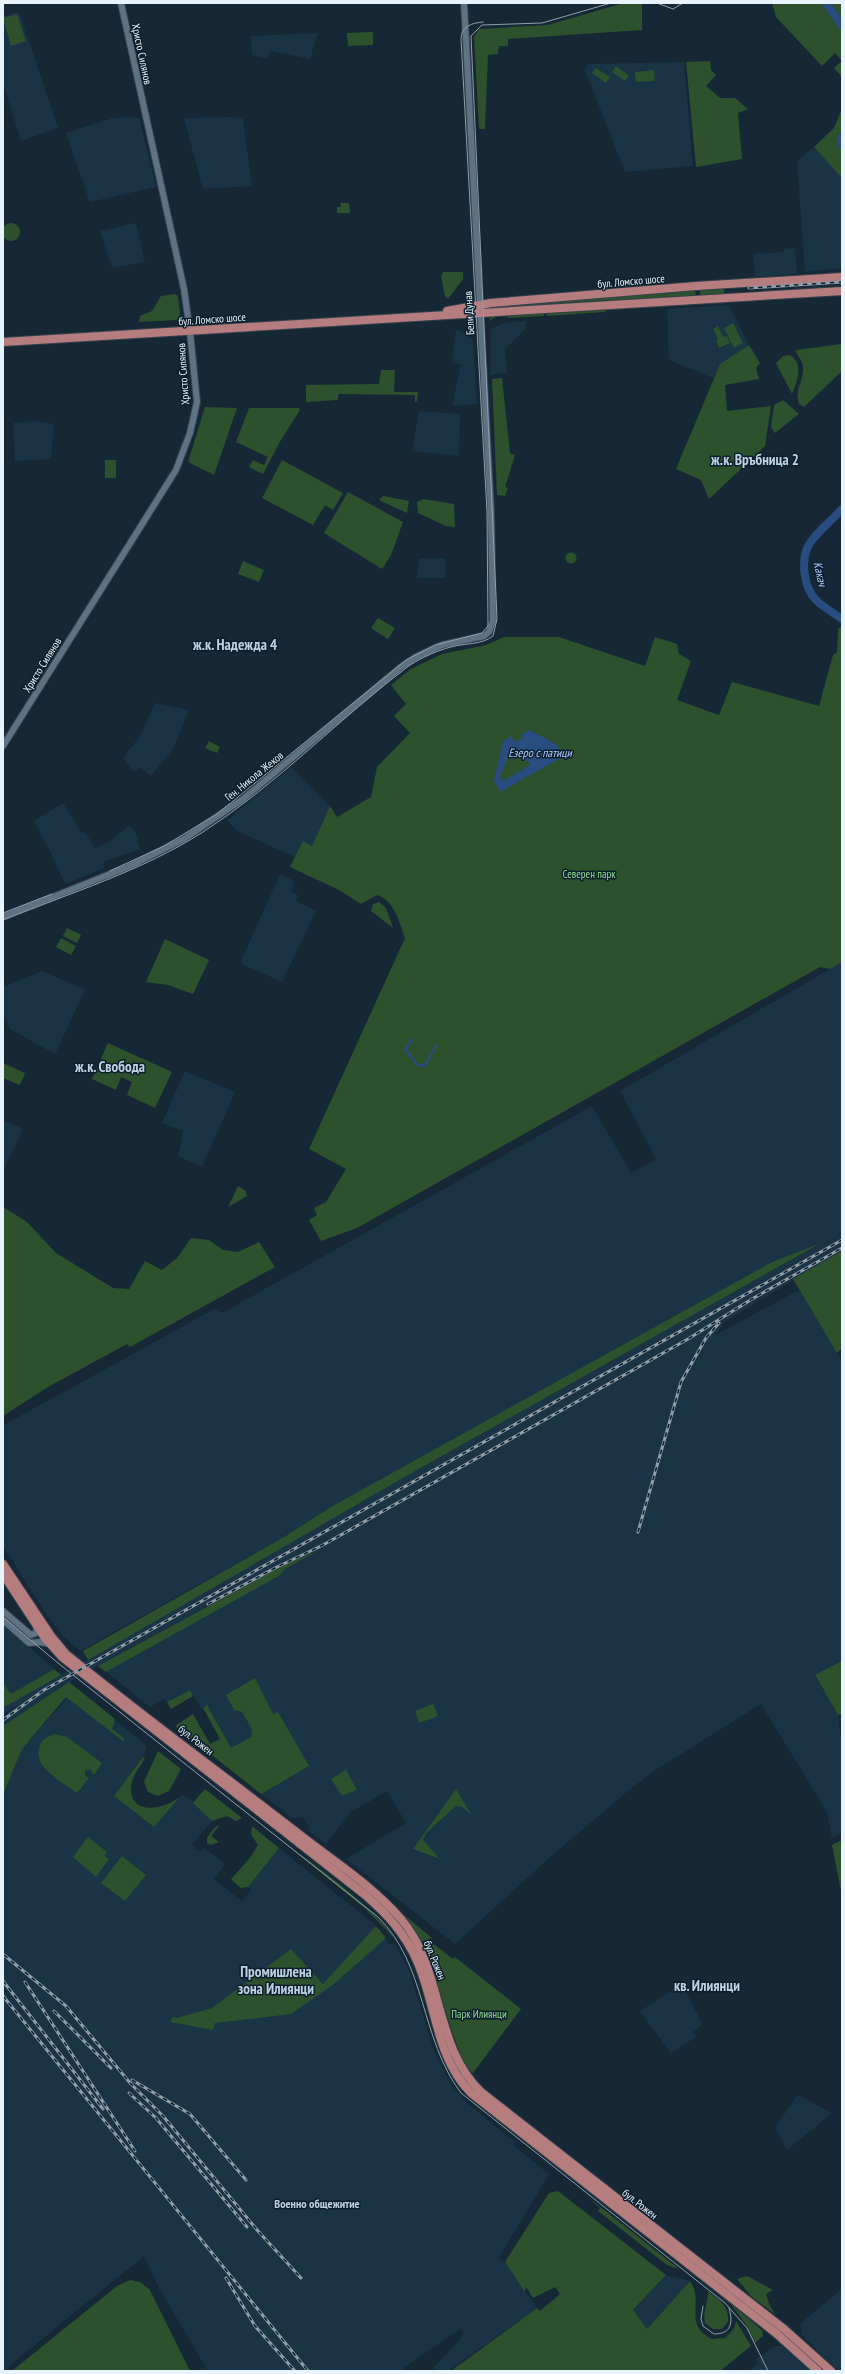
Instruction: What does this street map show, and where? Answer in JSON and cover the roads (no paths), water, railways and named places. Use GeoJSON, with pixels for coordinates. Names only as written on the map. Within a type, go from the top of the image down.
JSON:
{"type":"FeatureCollection","features":[{"type":"Feature","properties":{"kind":"main road","name":"бул. Ломско шосе"},"geometry":{"type":"LineString","coordinates":[[3,342],[190,332],[423,316],[696,286],[842,277]]}},
{"type":"Feature","properties":{"kind":"main road","name":"бул. Ломско шосе"},"geometry":{"type":"LineString","coordinates":[[479,309],[842,291]]}},
{"type":"Feature","properties":{"kind":"main road","name":"бул. Рожен"},"geometry":{"type":"LineString","coordinates":[[3,1564],[51,1636],[66,1654],[344,1869],[380,1899],[402,1920],[426,1961],[456,2056],[470,2081],[481,2092],[789,2333],[831,2371]]}},
{"type":"Feature","properties":{"kind":"main road","name":"бул. Рожен"},"geometry":{"type":"LineString","coordinates":[[3,1574],[52,1646],[74,1668],[358,1890],[391,1920],[402,1934],[417,1961],[446,2052],[459,2079],[471,2093],[777,2334],[818,2371]]}},
{"type":"Feature","properties":{"kind":"street","name":"Христо Силянов"},"geometry":{"type":"LineString","coordinates":[[3,746],[169,482],[182,458],[197,402],[190,332],[182,281],[121,3]]}},
{"type":"Feature","properties":{"kind":"street","name":"Бели Дунав"},"geometry":{"type":"LineString","coordinates":[[464,3],[490,512],[493,621]]}},
{"type":"Feature","properties":{"kind":"street","name":"Ген. Никола Жеков"},"geometry":{"type":"LineString","coordinates":[[3,917],[140,861],[184,839],[243,799],[408,662],[442,645],[484,636],[489,632],[493,621]]}},
{"type":"Feature","properties":{"kind":"street"},"geometry":{"type":"LineString","coordinates":[[3,1611],[31,1635],[36,1633],[37,1626]]}},
{"type":"Feature","properties":{"kind":"street"},"geometry":{"type":"LineString","coordinates":[[3,1620],[29,1643],[40,1642],[52,1646]]}},
{"type":"Feature","properties":{"kind":"water","name":"Езеро с патици"},"geometry":{"type":"Polygon","coordinates":[[[530,730],[557,745],[559,749],[559,759],[500,792],[494,780],[503,741],[511,736],[515,742],[523,738],[521,735],[530,730]],[[514,755],[508,758],[500,776],[502,780],[505,780],[530,765],[529,762],[514,755]]]}},
{"type":"Feature","properties":{"kind":"water"},"geometry":{"type":"Polygon","coordinates":[[[411,1038],[413,1040],[407,1049],[418,1064],[424,1064],[436,1044],[438,1045],[425,1067],[417,1066],[404,1050],[411,1038]]]}},
{"type":"Feature","properties":{"kind":"waterway"},"geometry":{"type":"LineString","coordinates":[[826,3],[842,26]]}},
{"type":"Feature","properties":{"kind":"waterway"},"geometry":{"type":"LineString","coordinates":[[842,137],[842,144]]}},
{"type":"Feature","properties":{"kind":"waterway","name":"Какач"},"geometry":{"type":"LineString","coordinates":[[842,509],[810,543],[807,549],[804,565],[806,581],[812,595],[823,606],[842,619]]}},
{"type":"Feature","properties":{"kind":"tram line"},"geometry":{"type":"LineString","coordinates":[[3,920],[131,870],[180,846],[231,813],[257,793],[384,685],[410,665],[440,650],[484,641],[493,636],[497,619],[471,36],[482,25],[542,23],[611,3]]}},
{"type":"Feature","properties":{"kind":"tram line"},"geometry":{"type":"LineString","coordinates":[[657,3],[673,9],[683,3]]}},
{"type":"Feature","properties":{"kind":"tram line"},"geometry":{"type":"LineString","coordinates":[[110,871],[164,846],[217,814],[406,660],[435,645],[482,633],[488,626],[487,512],[461,39],[461,35],[465,28],[471,24],[483,22]]}},
{"type":"Feature","properties":{"kind":"tram line"},"geometry":{"type":"LineString","coordinates":[[3,913],[52,894]]}},
{"type":"Feature","properties":{"kind":"tram line"},"geometry":{"type":"LineString","coordinates":[[3,1617],[58,1663],[378,1917],[394,1936],[406,1957],[438,2049],[448,2072],[461,2093],[725,2303],[747,2328],[768,2371]]}},
{"type":"Feature","properties":{"kind":"tram line"},"geometry":{"type":"LineString","coordinates":[[703,2306],[701,2319],[703,2326],[714,2334],[724,2332],[730,2326],[731,2318],[729,2308]]}},
{"type":"Feature","properties":{"kind":"railway"},"geometry":{"type":"LineString","coordinates":[[749,288],[842,282]]}},
{"type":"Feature","properties":{"kind":"railway"},"geometry":{"type":"LineString","coordinates":[[3,1720],[44,1690],[842,1240]]}},
{"type":"Feature","properties":{"kind":"railway"},"geometry":{"type":"LineString","coordinates":[[208,1604],[275,1568],[323,1545],[688,1339],[752,1299],[842,1248]]}},
{"type":"Feature","properties":{"kind":"railway"},"geometry":{"type":"LineString","coordinates":[[638,1532],[681,1382],[706,1338],[719,1323]]}},
{"type":"Feature","properties":{"kind":"railway"},"geometry":{"type":"LineString","coordinates":[[4,1955],[66,2006],[131,2084],[163,2116],[258,2231],[301,2278]]}},
{"type":"Feature","properties":{"kind":"railway"},"geometry":{"type":"LineString","coordinates":[[3,1981],[103,2109]]}},
{"type":"Feature","properties":{"kind":"railway"},"geometry":{"type":"LineString","coordinates":[[25,1982],[135,2151]]}},
{"type":"Feature","properties":{"kind":"railway"},"geometry":{"type":"LineString","coordinates":[[3,1996],[308,2371]]}},
{"type":"Feature","properties":{"kind":"railway"},"geometry":{"type":"LineString","coordinates":[[54,2011],[111,2068]]}},
{"type":"Feature","properties":{"kind":"railway"},"geometry":{"type":"LineString","coordinates":[[132,2080],[190,2114],[246,2180]]}},
{"type":"Feature","properties":{"kind":"railway"},"geometry":{"type":"LineString","coordinates":[[129,2093],[156,2118],[247,2227]]}},
{"type":"Feature","properties":{"kind":"railway"},"geometry":{"type":"LineString","coordinates":[[226,2278],[255,2326],[295,2371]]}},
{"type":"Feature","properties":{"kind":"district","name":"ж.к. Връбница 2"},"geometry":{"type":"Point","coordinates":[755,460]}},
{"type":"Feature","properties":{"kind":"district","name":"ж.к. Надежда 4"},"geometry":{"type":"Point","coordinates":[235,645]}},
{"type":"Feature","properties":{"kind":"district","name":"ж.к. Свобода"},"geometry":{"type":"Point","coordinates":[110,1067]}},
{"type":"Feature","properties":{"kind":"district","name":"Промишлена зона Илиянци"},"geometry":{"type":"Point","coordinates":[276,1980]}},
{"type":"Feature","properties":{"kind":"district","name":"кв. Илиянци"},"geometry":{"type":"Point","coordinates":[707,1986]}},
{"type":"Feature","properties":{"kind":"district","name":"Военно общежитие"},"geometry":{"type":"Point","coordinates":[317,2204]}},
{"type":"Feature","properties":{"kind":"park label","name":"Северен парк"},"geometry":{"type":"Point","coordinates":[589,874]}},
{"type":"Feature","properties":{"kind":"park label","name":"Парк Илиянци"},"geometry":{"type":"Point","coordinates":[479,2014]}}]}
